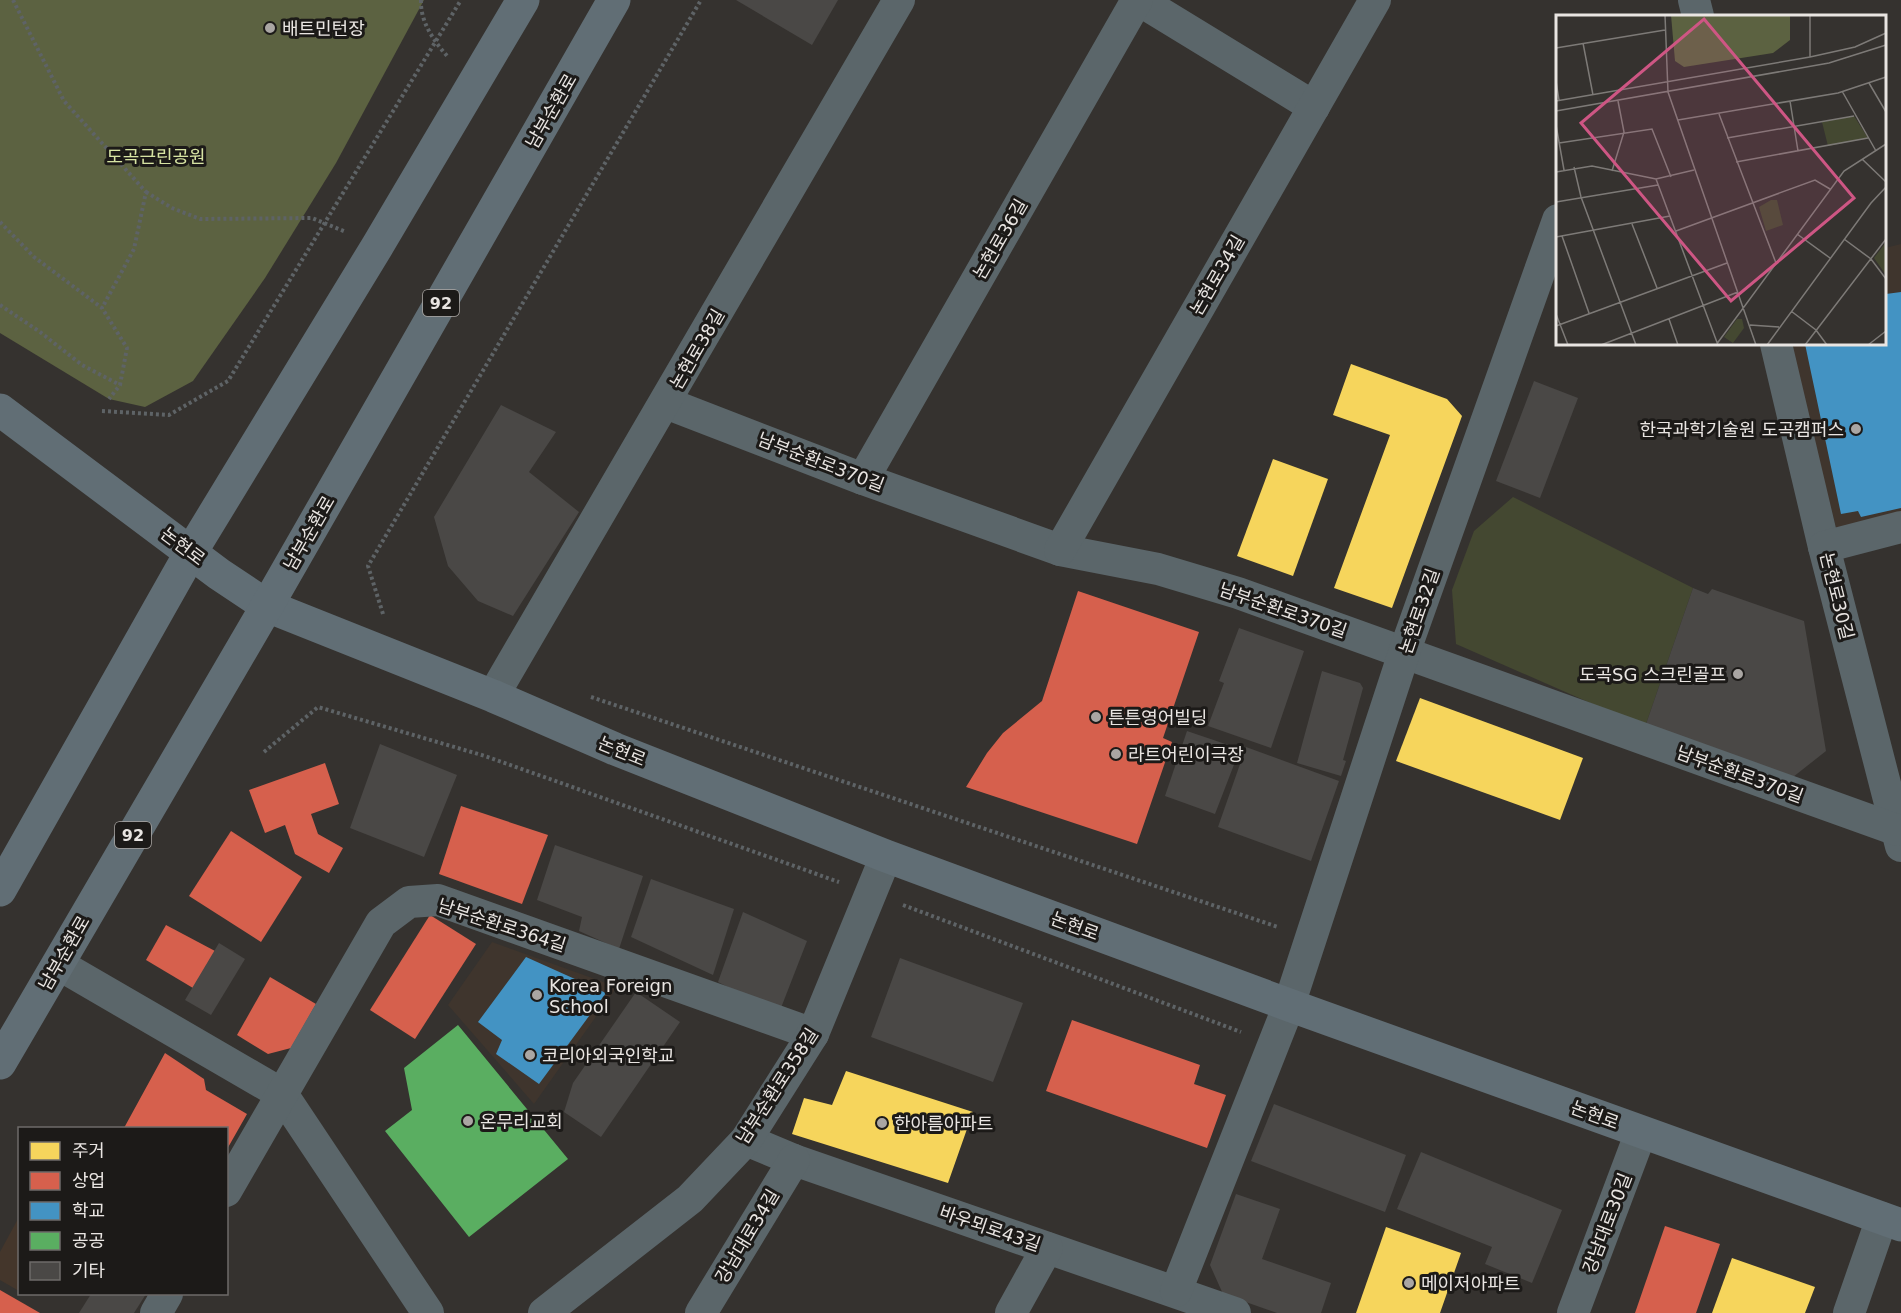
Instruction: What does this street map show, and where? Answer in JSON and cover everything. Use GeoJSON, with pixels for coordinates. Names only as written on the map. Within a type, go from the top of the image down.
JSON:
{"type":"FeatureCollection","features":[{"type":"Feature","properties":{"kind":"main road"},"geometry":{"type":"LineString","coordinates":[[0,890],[191,552],[474,86],[523,0]]}},
{"type":"Feature","properties":{"kind":"main road","name":"남부순환로"},"geometry":{"type":"LineString","coordinates":[[0,1064],[267,606],[614,0]]}},
{"type":"Feature","properties":{"kind":"main road","name":"논현로"},"geometry":{"type":"LineString","coordinates":[[0,410],[267,606],[493,696],[615,749],[886,856],[1289,1005],[1891,1222]]}},
{"type":"Feature","properties":{"kind":"street","name":"논현로38길"},"geometry":{"type":"LineString","coordinates":[[493,696],[899,0]]}},
{"type":"Feature","properties":{"kind":"street"},"geometry":{"type":"LineString","coordinates":[[1138,0],[1314,107]]}},
{"type":"Feature","properties":{"kind":"street","name":"논현로36길"},"geometry":{"type":"LineString","coordinates":[[863,479],[1138,0]]}},
{"type":"Feature","properties":{"kind":"street","name":"논현로34길"},"geometry":{"type":"LineString","coordinates":[[1060,550],[1375,0]]}},
{"type":"Feature","properties":{"kind":"street"},"geometry":{"type":"LineString","coordinates":[[1694,0],[1698,15]]}},
{"type":"Feature","properties":{"kind":"street","name":"논현로32길"},"geometry":{"type":"LineString","coordinates":[[1289,1005],[1404,653],[1556,223]]}},
{"type":"Feature","properties":{"kind":"street","name":"논현로30길"},"geometry":{"type":"LineString","coordinates":[[1776,345],[1824,547],[1899,838]]}},
{"type":"Feature","properties":{"kind":"street","name":"남부순환로370길"},"geometry":{"type":"LineString","coordinates":[[666,403],[863,479],[1060,550],[1158,569],[1238,593],[1899,838]]}},
{"type":"Feature","properties":{"kind":"street"},"geometry":{"type":"LineString","coordinates":[[1824,547],[1901,527]]}},
{"type":"Feature","properties":{"kind":"street","name":"남부순환로358길"},"geometry":{"type":"LineString","coordinates":[[544,1313],[690,1199],[746,1140],[813,1034],[886,856]]}},
{"type":"Feature","properties":{"kind":"street","name":"남부순환로364길"},"geometry":{"type":"LineString","coordinates":[[228,1188],[381,923],[409,902],[438,900],[813,1034]]}},
{"type":"Feature","properties":{"kind":"street"},"geometry":{"type":"LineString","coordinates":[[58,964],[282,1094],[428,1313]]}},
{"type":"Feature","properties":{"kind":"street"},"geometry":{"type":"LineString","coordinates":[[1176,1291],[1289,1005]]}},
{"type":"Feature","properties":{"kind":"street","name":"강남대로30길"},"geometry":{"type":"LineString","coordinates":[[1574,1313],[1641,1132]]}},
{"type":"Feature","properties":{"kind":"street","name":"바우뫼로43길"},"geometry":{"type":"LineString","coordinates":[[746,1140],[794,1160],[1235,1313]]}},
{"type":"Feature","properties":{"kind":"street","name":"강남대로34길"},"geometry":{"type":"LineString","coordinates":[[701,1313],[794,1160]]}},
{"type":"Feature","properties":{"kind":"street"},"geometry":{"type":"LineString","coordinates":[[1849,1313],[1891,1222]]}},
{"type":"Feature","properties":{"kind":"street"},"geometry":{"type":"LineString","coordinates":[[1011,1313],[1047,1248]]}},
{"type":"Feature","properties":{"kind":"street"},"geometry":{"type":"LineString","coordinates":[[156,1313],[166,1295]]}},
{"type":"Feature","properties":{"kind":"path"},"geometry":{"type":"LineString","coordinates":[[13,0],[64,101],[146,192],[172,208],[200,219],[312,218],[378,245]]}},
{"type":"Feature","properties":{"kind":"path"},"geometry":{"type":"LineString","coordinates":[[421,0],[421,13],[435,42],[474,86]]}},
{"type":"Feature","properties":{"kind":"path"},"geometry":{"type":"LineString","coordinates":[[102,411],[169,415],[228,381],[461,0]]}},
{"type":"Feature","properties":{"kind":"path"},"geometry":{"type":"LineString","coordinates":[[384,620],[368,566],[701,0]]}},
{"type":"Feature","properties":{"kind":"path"},"geometry":{"type":"LineString","coordinates":[[102,308],[134,249],[146,192]]}},
{"type":"Feature","properties":{"kind":"path"},"geometry":{"type":"LineString","coordinates":[[0,222],[34,257],[102,308],[127,348],[120,385],[109,399]]}},
{"type":"Feature","properties":{"kind":"path"},"geometry":{"type":"LineString","coordinates":[[0,305],[82,365],[120,385]]}},
{"type":"Feature","properties":{"kind":"path"},"geometry":{"type":"LineString","coordinates":[[588,696],[1311,939]]}},
{"type":"Feature","properties":{"kind":"path"},"geometry":{"type":"LineString","coordinates":[[264,752],[318,707],[484,756],[871,893],[1274,1044]]}},
{"type":"Feature","properties":{"kind":"shaded area","name":"한국과학기술원 도곡캠퍼스"},"geometry":{"type":"Polygon","coordinates":[[[1901,244],[1901,514],[1837,531],[1789,345],[1886,345],[1886,248],[1901,244]]]}},
{"type":"Feature","properties":{"kind":"shaded area","name":"코리아외국인학교"},"geometry":{"type":"Polygon","coordinates":[[[492,942],[617,987],[534,1104],[448,1005],[492,942]]]}},
{"type":"Feature","properties":{"kind":"shaded area"},"geometry":{"type":"Polygon","coordinates":[[[18,1219],[18,1290],[0,1280],[0,1252],[18,1219]]]}},
{"type":"Feature","properties":{"kind":"green space","name":"도곡근린공원"},"geometry":{"type":"Polygon","coordinates":[[[0,0],[424,0],[336,163],[265,278],[193,381],[145,407],[109,399],[0,333],[0,0]]]}},
{"type":"Feature","properties":{"kind":"green space"},"geometry":{"type":"Polygon","coordinates":[[[1513,497],[1693,588],[1645,727],[1456,644],[1452,590],[1474,531],[1513,497]]]}},
{"type":"Feature","properties":{"kind":"building: 주거"},"geometry":{"type":"Polygon","coordinates":[[[1351,364],[1447,399],[1462,416],[1392,608],[1334,588],[1390,435],[1333,415],[1351,364]]]}},
{"type":"Feature","properties":{"kind":"building: 주거"},"geometry":{"type":"Polygon","coordinates":[[[1273,459],[1328,479],[1293,576],[1237,556],[1273,459]]]}},
{"type":"Feature","properties":{"kind":"building: 주거"},"geometry":{"type":"Polygon","coordinates":[[[1420,698],[1583,758],[1560,820],[1396,761],[1420,698]]]}},
{"type":"Feature","properties":{"kind":"building: 주거","name":"한아름아파트"},"geometry":{"type":"Polygon","coordinates":[[[846,1071],[973,1112],[948,1183],[792,1134],[804,1098],[832,1105],[846,1071]]]}},
{"type":"Feature","properties":{"kind":"building: 주거","name":"메이저아파트"},"geometry":{"type":"Polygon","coordinates":[[[1386,1227],[1461,1253],[1440,1313],[1356,1313],[1386,1227]]]}},
{"type":"Feature","properties":{"kind":"building: 주거"},"geometry":{"type":"Polygon","coordinates":[[[1732,1258],[1815,1287],[1805,1313],[1712,1313],[1732,1258]]]}},
{"type":"Feature","properties":{"kind":"building: 상업","name":"튼튼영어빌딩"},"geometry":{"type":"Polygon","coordinates":[[[1078,591],[1199,632],[1163,738],[1172,742],[1137,844],[966,787],[987,753],[1003,733],[1042,701],[1078,591]]]}},
{"type":"Feature","properties":{"kind":"building: 상업"},"geometry":{"type":"Polygon","coordinates":[[[325,763],[339,804],[311,814],[318,834],[343,848],[329,873],[295,854],[285,825],[265,833],[249,790],[325,763]]]}},
{"type":"Feature","properties":{"kind":"building: 상업"},"geometry":{"type":"Polygon","coordinates":[[[461,806],[548,835],[522,904],[439,874],[461,806]]]}},
{"type":"Feature","properties":{"kind":"building: 상업"},"geometry":{"type":"Polygon","coordinates":[[[231,831],[302,877],[261,942],[189,896],[231,831]]]}},
{"type":"Feature","properties":{"kind":"building: 상업"},"geometry":{"type":"Polygon","coordinates":[[[430,915],[476,944],[415,1039],[370,1010],[430,915]]]}},
{"type":"Feature","properties":{"kind":"building: 상업"},"geometry":{"type":"Polygon","coordinates":[[[166,925],[215,951],[193,988],[146,960],[166,925]]]}},
{"type":"Feature","properties":{"kind":"building: 상업"},"geometry":{"type":"Polygon","coordinates":[[[270,977],[316,1004],[291,1048],[268,1054],[237,1035],[270,977]]]}},
{"type":"Feature","properties":{"kind":"building: 상업"},"geometry":{"type":"Polygon","coordinates":[[[1072,1020],[1200,1065],[1194,1084],[1226,1095],[1207,1148],[1046,1091],[1072,1020]]]}},
{"type":"Feature","properties":{"kind":"building: 상업"},"geometry":{"type":"Polygon","coordinates":[[[165,1053],[204,1079],[206,1090],[247,1114],[228,1147],[228,1127],[125,1127],[165,1053]]]}},
{"type":"Feature","properties":{"kind":"building: 상업"},"geometry":{"type":"Polygon","coordinates":[[[1665,1226],[1720,1244],[1696,1313],[1635,1313],[1665,1226]]]}},
{"type":"Feature","properties":{"kind":"building: 상업"},"geometry":{"type":"Polygon","coordinates":[[[0,1290],[40,1313],[0,1313],[0,1290]]]}},
{"type":"Feature","properties":{"kind":"building: 학교","name":"한국과학기술원 도곡캠퍼스"},"geometry":{"type":"Polygon","coordinates":[[[1901,292],[1901,508],[1861,517],[1858,511],[1841,514],[1805,345],[1886,345],[1886,294],[1901,292]]]}},
{"type":"Feature","properties":{"kind":"building: 학교","name":"코리아외국인학교"},"geometry":{"type":"Polygon","coordinates":[[[526,957],[606,993],[539,1084],[496,1054],[502,1040],[478,1022],[526,957]]]}},
{"type":"Feature","properties":{"kind":"building: 공공","name":"온무리교회"},"geometry":{"type":"Polygon","coordinates":[[[458,1025],[568,1159],[469,1237],[385,1131],[412,1110],[404,1068],[458,1025]]]}},
{"type":"Feature","properties":{"kind":"building: 기타"},"geometry":{"type":"Polygon","coordinates":[[[736,0],[838,0],[812,45],[736,0]]]}},
{"type":"Feature","properties":{"kind":"building: 기타"},"geometry":{"type":"Polygon","coordinates":[[[1534,381],[1578,398],[1540,498],[1496,481],[1534,381]]]}},
{"type":"Feature","properties":{"kind":"building: 기타"},"geometry":{"type":"Polygon","coordinates":[[[501,405],[556,432],[529,472],[579,512],[513,616],[478,601],[448,566],[434,517],[501,405]]]}},
{"type":"Feature","properties":{"kind":"building: 기타","name":"도곡SG 스크린골프"},"geometry":{"type":"Polygon","coordinates":[[[1693,588],[1708,594],[1712,589],[1804,621],[1826,751],[1788,781],[1645,727],[1693,588]]]}},
{"type":"Feature","properties":{"kind":"building: 기타"},"geometry":{"type":"Polygon","coordinates":[[[1239,628],[1304,651],[1271,748],[1208,726],[1224,683],[1219,681],[1239,628]]]}},
{"type":"Feature","properties":{"kind":"building: 기타"},"geometry":{"type":"Polygon","coordinates":[[[1322,671],[1360,683],[1363,688],[1343,760],[1346,761],[1341,776],[1297,763],[1322,671]]]}},
{"type":"Feature","properties":{"kind":"building: 기타"},"geometry":{"type":"Polygon","coordinates":[[[1187,731],[1240,749],[1215,814],[1165,796],[1187,731]]]}},
{"type":"Feature","properties":{"kind":"building: 기타"},"geometry":{"type":"Polygon","coordinates":[[[380,744],[457,775],[424,857],[350,828],[380,744]]]}},
{"type":"Feature","properties":{"kind":"building: 기타"},"geometry":{"type":"Polygon","coordinates":[[[1246,747],[1339,781],[1311,861],[1218,827],[1246,747]]]}},
{"type":"Feature","properties":{"kind":"building: 기타"},"geometry":{"type":"Polygon","coordinates":[[[555,845],[643,876],[619,949],[579,931],[582,917],[537,900],[555,845]]]}},
{"type":"Feature","properties":{"kind":"building: 기타"},"geometry":{"type":"Polygon","coordinates":[[[651,879],[734,909],[713,975],[631,937],[651,879]]]}},
{"type":"Feature","properties":{"kind":"building: 기타"},"geometry":{"type":"Polygon","coordinates":[[[743,912],[807,941],[779,1013],[718,982],[743,912]]]}},
{"type":"Feature","properties":{"kind":"building: 기타"},"geometry":{"type":"Polygon","coordinates":[[[219,943],[245,959],[211,1015],[185,1000],[219,943]]]}},
{"type":"Feature","properties":{"kind":"building: 기타"},"geometry":{"type":"Polygon","coordinates":[[[900,958],[1023,1003],[993,1082],[871,1037],[900,958]]]}},
{"type":"Feature","properties":{"kind":"building: 기타"},"geometry":{"type":"Polygon","coordinates":[[[636,992],[680,1022],[601,1137],[564,1112],[573,1083],[636,992]]]}},
{"type":"Feature","properties":{"kind":"building: 기타"},"geometry":{"type":"Polygon","coordinates":[[[1274,1104],[1406,1155],[1385,1212],[1251,1161],[1274,1104]]]}},
{"type":"Feature","properties":{"kind":"building: 기타"},"geometry":{"type":"Polygon","coordinates":[[[1421,1152],[1562,1210],[1532,1283],[1485,1264],[1492,1247],[1397,1209],[1421,1152]]]}},
{"type":"Feature","properties":{"kind":"building: 기타"},"geometry":{"type":"Polygon","coordinates":[[[1236,1194],[1280,1209],[1262,1259],[1331,1283],[1321,1313],[1277,1313],[1223,1294],[1210,1265],[1236,1194]]]}},
{"type":"Feature","properties":{"kind":"building: 기타"},"geometry":{"type":"Polygon","coordinates":[[[90,1295],[145,1295],[134,1313],[79,1313],[90,1295]]]}},
{"type":"Feature","properties":{"kind":"place","name":"배트민턴장"},"geometry":{"type":"Point","coordinates":[270,28]}},
{"type":"Feature","properties":{"kind":"place","name":"한국과학기술원 도곡캠퍼스"},"geometry":{"type":"Point","coordinates":[1856,429]}},
{"type":"Feature","properties":{"kind":"place","name":"도곡SG 스크린골프"},"geometry":{"type":"Point","coordinates":[1738,674]}},
{"type":"Feature","properties":{"kind":"place","name":"튼튼영어빌딩"},"geometry":{"type":"Point","coordinates":[1096,717]}},
{"type":"Feature","properties":{"kind":"place","name":"라트어린이극장"},"geometry":{"type":"Point","coordinates":[1116,754]}},
{"type":"Feature","properties":{"kind":"place","name":"Korea Foreign School"},"geometry":{"type":"Point","coordinates":[537,995]}},
{"type":"Feature","properties":{"kind":"place","name":"코리아외국인학교"},"geometry":{"type":"Point","coordinates":[530,1055]}},
{"type":"Feature","properties":{"kind":"place","name":"온무리교회"},"geometry":{"type":"Point","coordinates":[468,1121]}},
{"type":"Feature","properties":{"kind":"place","name":"한아름아파트"},"geometry":{"type":"Point","coordinates":[882,1123]}},
{"type":"Feature","properties":{"kind":"place","name":"메이저아파트"},"geometry":{"type":"Point","coordinates":[1409,1283]}}]}
